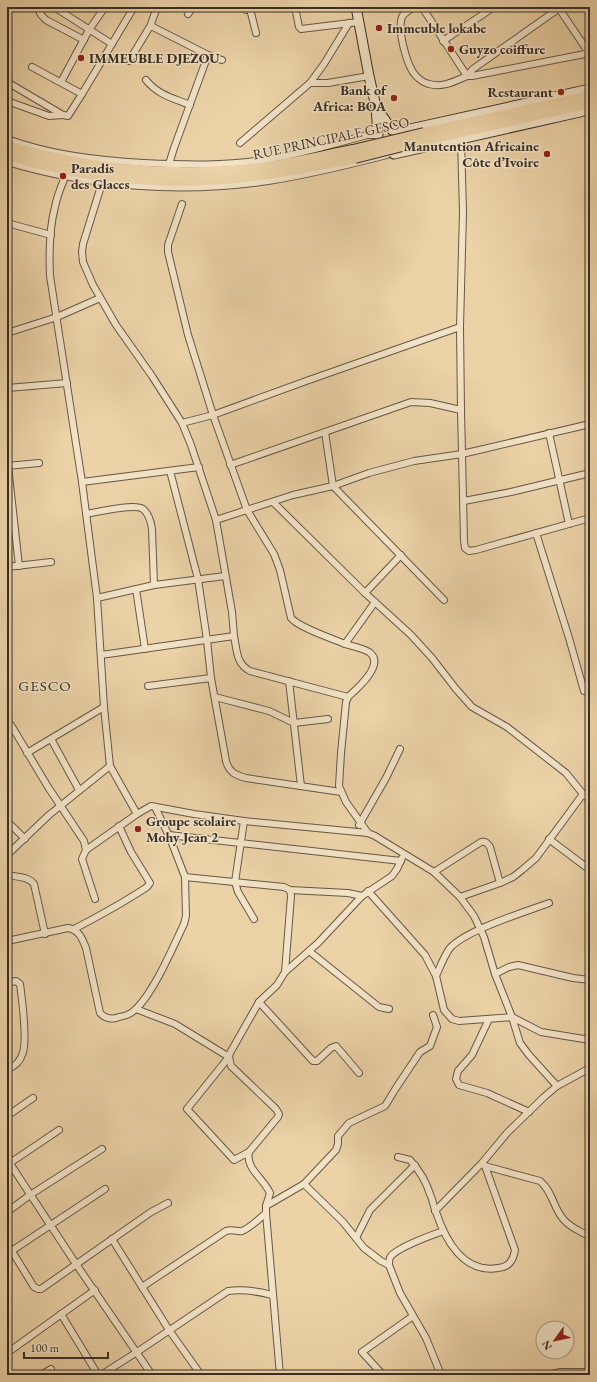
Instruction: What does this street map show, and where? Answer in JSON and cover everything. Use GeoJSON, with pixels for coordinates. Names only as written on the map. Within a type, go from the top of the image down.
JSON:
{"type":"FeatureCollection","features":[{"type":"Feature","properties":{"kind":"main road"},"geometry":{"type":"LineString","coordinates":[[494,120],[590,96]]}},
{"type":"Feature","properties":{"kind":"main road"},"geometry":{"type":"LineString","coordinates":[[494,120],[590,104]]}},
{"type":"Feature","properties":{"kind":"main road","name":"RUE PRINCIPALE GESCO"},"geometry":{"type":"LineString","coordinates":[[7,155],[59,169],[87,174],[134,179],[184,181],[210,180],[280,172],[494,120]]}},
{"type":"Feature","properties":{"kind":"main road","name":"RUE PRINCIPALE GESCO"},"geometry":{"type":"LineString","coordinates":[[7,146],[40,155],[90,165],[135,171],[190,172],[261,168],[354,154]]}},
{"type":"Feature","properties":{"kind":"street"},"geometry":{"type":"LineString","coordinates":[[39,7],[38,10],[41,16],[46,20],[84,40]]}},
{"type":"Feature","properties":{"kind":"street"},"geometry":{"type":"LineString","coordinates":[[54,7],[112,44]]}},
{"type":"Feature","properties":{"kind":"street"},"geometry":{"type":"LineString","coordinates":[[61,82],[89,30],[105,7]]}},
{"type":"Feature","properties":{"kind":"street"},"geometry":{"type":"LineString","coordinates":[[7,101],[49,116],[68,116],[134,7]]}},
{"type":"Feature","properties":{"kind":"street"},"geometry":{"type":"LineString","coordinates":[[129,61],[150,26],[158,7]]}},
{"type":"Feature","properties":{"kind":"street"},"geometry":{"type":"LineString","coordinates":[[188,14],[193,7]]}},
{"type":"Feature","properties":{"kind":"street"},"geometry":{"type":"LineString","coordinates":[[240,7],[246,10],[251,8],[256,32]]}},
{"type":"Feature","properties":{"kind":"street"},"geometry":{"type":"LineString","coordinates":[[295,7],[299,27],[301,29],[359,22]]}},
{"type":"Feature","properties":{"kind":"street"},"geometry":{"type":"LineString","coordinates":[[356,7],[376,107],[378,135]]}},
{"type":"Feature","properties":{"kind":"street"},"geometry":{"type":"LineString","coordinates":[[414,7],[402,17],[402,39],[408,63],[416,76],[427,84],[440,86],[467,76],[589,53],[560,7],[473,69],[467,76]]}},
{"type":"Feature","properties":{"kind":"street"},"geometry":{"type":"LineString","coordinates":[[422,7],[467,76]]}},
{"type":"Feature","properties":{"kind":"street"},"geometry":{"type":"LineString","coordinates":[[443,41],[494,7]]}},
{"type":"Feature","properties":{"kind":"street"},"geometry":{"type":"LineString","coordinates":[[240,143],[310,83],[324,64],[349,24]]}},
{"type":"Feature","properties":{"kind":"street"},"geometry":{"type":"LineString","coordinates":[[150,26],[208,55],[222,60]]}},
{"type":"Feature","properties":{"kind":"street"},"geometry":{"type":"LineString","coordinates":[[169,164],[208,55]]}},
{"type":"Feature","properties":{"kind":"street"},"geometry":{"type":"LineString","coordinates":[[32,67],[82,94]]}},
{"type":"Feature","properties":{"kind":"street"},"geometry":{"type":"LineString","coordinates":[[310,83],[328,83],[369,76]]}},
{"type":"Feature","properties":{"kind":"street"},"geometry":{"type":"LineString","coordinates":[[146,80],[156,90],[190,105]]}},
{"type":"Feature","properties":{"kind":"street"},"geometry":{"type":"LineString","coordinates":[[7,82],[63,115]]}},
{"type":"Feature","properties":{"kind":"street"},"geometry":{"type":"LineString","coordinates":[[376,107],[392,130],[399,136],[400,148],[390,155],[383,155],[377,150],[375,142],[378,135],[384,130],[392,130],[401,130],[590,89]]}},
{"type":"Feature","properties":{"kind":"street"},"geometry":{"type":"LineString","coordinates":[[7,162],[65,177],[102,183],[181,187],[232,185],[304,175],[580,112],[590,108]]}},
{"type":"Feature","properties":{"kind":"street"},"geometry":{"type":"LineString","coordinates":[[7,139],[50,152],[115,162],[200,165],[268,159],[291,155],[367,136],[378,135]]}},
{"type":"Feature","properties":{"kind":"street"},"geometry":{"type":"LineString","coordinates":[[461,138],[463,212],[460,327],[460,410],[465,548],[469,551],[476,550],[590,518]]}},
{"type":"Feature","properties":{"kind":"street"},"geometry":{"type":"LineString","coordinates":[[65,177],[55,206],[50,235],[50,276],[82,482],[97,598],[104,707],[110,766],[137,814]]}},
{"type":"Feature","properties":{"kind":"street"},"geometry":{"type":"LineString","coordinates":[[102,183],[83,244],[83,262],[86,272],[100,298],[132,349],[152,376],[182,423],[199,467],[216,520],[239,662],[244,668],[250,671],[348,698]]}},
{"type":"Feature","properties":{"kind":"street"},"geometry":{"type":"LineString","coordinates":[[182,204],[168,245],[168,252],[188,335],[213,416],[247,510],[278,562],[291,618],[294,622],[309,629],[370,653],[374,660],[369,676],[346,702],[339,780],[341,792],[346,802],[368,834]]}},
{"type":"Feature","properties":{"kind":"street"},"geometry":{"type":"LineString","coordinates":[[7,223],[50,235]]}},
{"type":"Feature","properties":{"kind":"street"},"geometry":{"type":"LineString","coordinates":[[7,333],[57,317],[100,298]]}},
{"type":"Feature","properties":{"kind":"street"},"geometry":{"type":"LineString","coordinates":[[182,423],[213,416],[309,380],[460,327]]}},
{"type":"Feature","properties":{"kind":"street"},"geometry":{"type":"LineString","coordinates":[[7,388],[67,383]]}},
{"type":"Feature","properties":{"kind":"street"},"geometry":{"type":"LineString","coordinates":[[230,465],[411,402],[430,403],[460,410]]}},
{"type":"Feature","properties":{"kind":"street"},"geometry":{"type":"LineString","coordinates":[[216,520],[293,495],[333,486],[369,473],[414,461],[462,454],[590,424]]}},
{"type":"Feature","properties":{"kind":"street"},"geometry":{"type":"LineString","coordinates":[[325,432],[333,486],[402,555],[444,600]]}},
{"type":"Feature","properties":{"kind":"street"},"geometry":{"type":"LineString","coordinates":[[550,433],[569,524]]}},
{"type":"Feature","properties":{"kind":"street"},"geometry":{"type":"LineString","coordinates":[[19,566],[10,515],[8,466],[39,464]]}},
{"type":"Feature","properties":{"kind":"street"},"geometry":{"type":"LineString","coordinates":[[82,482],[199,467]]}},
{"type":"Feature","properties":{"kind":"street"},"geometry":{"type":"LineString","coordinates":[[170,471],[198,579],[211,678],[226,761],[231,772],[235,775],[246,778],[341,792]]}},
{"type":"Feature","properties":{"kind":"street"},"geometry":{"type":"LineString","coordinates":[[464,501],[511,492],[590,473]]}},
{"type":"Feature","properties":{"kind":"street"},"geometry":{"type":"LineString","coordinates":[[273,502],[421,646],[460,695],[472,707],[507,727],[566,773],[583,794],[590,800]]}},
{"type":"Feature","properties":{"kind":"street"},"geometry":{"type":"LineString","coordinates":[[86,514],[136,506],[144,510],[150,521],[152,529],[154,586]]}},
{"type":"Feature","properties":{"kind":"street"},"geometry":{"type":"LineString","coordinates":[[536,533],[567,631],[584,692]]}},
{"type":"Feature","properties":{"kind":"street"},"geometry":{"type":"LineString","coordinates":[[365,593],[402,555]]}},
{"type":"Feature","properties":{"kind":"street"},"geometry":{"type":"LineString","coordinates":[[7,567],[51,562]]}},
{"type":"Feature","properties":{"kind":"street"},"geometry":{"type":"LineString","coordinates":[[97,598],[136,589],[225,576]]}},
{"type":"Feature","properties":{"kind":"street"},"geometry":{"type":"LineString","coordinates":[[136,589],[145,649]]}},
{"type":"Feature","properties":{"kind":"street"},"geometry":{"type":"LineString","coordinates":[[345,644],[375,602]]}},
{"type":"Feature","properties":{"kind":"street"},"geometry":{"type":"LineString","coordinates":[[101,655],[234,636]]}},
{"type":"Feature","properties":{"kind":"street"},"geometry":{"type":"LineString","coordinates":[[148,686],[211,678]]}},
{"type":"Feature","properties":{"kind":"street"},"geometry":{"type":"LineString","coordinates":[[289,681],[301,786]]}},
{"type":"Feature","properties":{"kind":"street"},"geometry":{"type":"LineString","coordinates":[[215,697],[269,711],[294,723],[328,719]]}},
{"type":"Feature","properties":{"kind":"street"},"geometry":{"type":"LineString","coordinates":[[27,753],[104,707]]}},
{"type":"Feature","properties":{"kind":"street"},"geometry":{"type":"LineString","coordinates":[[7,722],[11,725],[60,806],[84,841],[86,850]]}},
{"type":"Feature","properties":{"kind":"street"},"geometry":{"type":"LineString","coordinates":[[51,739],[79,790]]}},
{"type":"Feature","properties":{"kind":"street"},"geometry":{"type":"LineString","coordinates":[[356,832],[386,778],[400,749]]}},
{"type":"Feature","properties":{"kind":"street"},"geometry":{"type":"LineString","coordinates":[[7,855],[60,806],[110,766]]}},
{"type":"Feature","properties":{"kind":"street"},"geometry":{"type":"LineString","coordinates":[[460,898],[500,883],[513,877],[522,870],[536,858],[583,794]]}},
{"type":"Feature","properties":{"kind":"street"},"geometry":{"type":"LineString","coordinates":[[95,899],[82,859],[86,850],[119,826],[151,806],[194,814],[356,832],[375,836],[434,872],[460,898],[474,916],[523,1048],[557,1086]]}},
{"type":"Feature","properties":{"kind":"street"},"geometry":{"type":"LineString","coordinates":[[7,941],[68,928],[74,929],[78,932],[86,948],[100,1013],[109,1019],[128,1015],[136,1009],[156,981],[184,924],[186,911],[185,877],[169,835],[155,807]]}},
{"type":"Feature","properties":{"kind":"street"},"geometry":{"type":"LineString","coordinates":[[244,820],[235,882],[238,892],[254,919]]}},
{"type":"Feature","properties":{"kind":"street"},"geometry":{"type":"LineString","coordinates":[[7,821],[25,839]]}},
{"type":"Feature","properties":{"kind":"street"},"geometry":{"type":"LineString","coordinates":[[74,929],[114,908],[147,887],[150,883],[131,852],[119,826]]}},
{"type":"Feature","properties":{"kind":"street"},"geometry":{"type":"LineString","coordinates":[[169,835],[401,861]]}},
{"type":"Feature","properties":{"kind":"street"},"geometry":{"type":"LineString","coordinates":[[549,840],[590,870]]}},
{"type":"Feature","properties":{"kind":"street"},"geometry":{"type":"LineString","coordinates":[[434,872],[481,842],[484,842],[490,847],[500,883]]}},
{"type":"Feature","properties":{"kind":"street"},"geometry":{"type":"LineString","coordinates":[[229,1058],[230,1066],[276,1109],[279,1114],[278,1118],[249,1152],[234,1160],[187,1109],[229,1058],[233,1046],[259,1002],[277,985],[285,972],[322,939],[362,896],[392,876],[397,870],[404,853]]}},
{"type":"Feature","properties":{"kind":"street"},"geometry":{"type":"LineString","coordinates":[[7,875],[32,880],[45,934]]}},
{"type":"Feature","properties":{"kind":"street"},"geometry":{"type":"LineString","coordinates":[[185,877],[284,887],[290,890],[348,893],[362,896]]}},
{"type":"Feature","properties":{"kind":"street"},"geometry":{"type":"LineString","coordinates":[[285,972],[291,896],[290,890]]}},
{"type":"Feature","properties":{"kind":"street"},"geometry":{"type":"LineString","coordinates":[[368,891],[422,952],[431,965],[436,976],[442,1006],[448,1016],[452,1019],[459,1021],[512,1017],[541,1032],[590,1040]]}},
{"type":"Feature","properties":{"kind":"street"},"geometry":{"type":"LineString","coordinates":[[436,976],[450,949],[461,939],[480,929],[549,903]]}},
{"type":"Feature","properties":{"kind":"street"},"geometry":{"type":"LineString","coordinates":[[309,951],[379,1007],[389,1009]]}},
{"type":"Feature","properties":{"kind":"street"},"geometry":{"type":"LineString","coordinates":[[495,974],[508,967],[518,965],[573,978],[590,980]]}},
{"type":"Feature","properties":{"kind":"street"},"geometry":{"type":"LineString","coordinates":[[7,983],[16,982],[20,984],[24,1041],[24,1051],[22,1057],[7,1070]]}},
{"type":"Feature","properties":{"kind":"street"},"geometry":{"type":"LineString","coordinates":[[259,1002],[313,1061],[317,1061],[331,1048],[336,1046],[359,1073]]}},
{"type":"Feature","properties":{"kind":"street"},"geometry":{"type":"LineString","coordinates":[[136,1009],[174,1024],[229,1058]]}},
{"type":"Feature","properties":{"kind":"street"},"geometry":{"type":"LineString","coordinates":[[266,1206],[304,1184],[336,1150],[338,1136],[349,1123],[385,1106],[420,1052],[430,1046],[436,1027],[433,1014]]}},
{"type":"Feature","properties":{"kind":"street"},"geometry":{"type":"LineString","coordinates":[[489,1019],[472,1055],[458,1072],[456,1079],[459,1085],[487,1093],[529,1112]]}},
{"type":"Feature","properties":{"kind":"street"},"geometry":{"type":"LineString","coordinates":[[435,1210],[483,1164],[507,1133],[557,1086],[590,1068]]}},
{"type":"Feature","properties":{"kind":"street"},"geometry":{"type":"LineString","coordinates":[[7,1116],[33,1098]]}},
{"type":"Feature","properties":{"kind":"street"},"geometry":{"type":"LineString","coordinates":[[58,1130],[8,1162],[152,1375]]}},
{"type":"Feature","properties":{"kind":"street"},"geometry":{"type":"LineString","coordinates":[[7,1212],[30,1195],[102,1149]]}},
{"type":"Feature","properties":{"kind":"street"},"geometry":{"type":"LineString","coordinates":[[249,1152],[249,1164],[270,1193],[266,1206],[266,1213],[280,1375]]}},
{"type":"Feature","properties":{"kind":"street"},"geometry":{"type":"LineString","coordinates":[[398,1158],[410,1160],[421,1174],[431,1195],[443,1231],[456,1251],[469,1263],[484,1269],[494,1269],[504,1267],[510,1263],[514,1258],[515,1250],[483,1164]]}},
{"type":"Feature","properties":{"kind":"street"},"geometry":{"type":"LineString","coordinates":[[483,1164],[540,1181],[550,1192],[555,1206],[563,1219],[575,1230],[590,1237]]}},
{"type":"Feature","properties":{"kind":"street"},"geometry":{"type":"LineString","coordinates":[[356,1238],[370,1210],[415,1165]]}},
{"type":"Feature","properties":{"kind":"street"},"geometry":{"type":"LineString","coordinates":[[304,1184],[343,1222],[364,1248],[389,1265]]}},
{"type":"Feature","properties":{"kind":"street"},"geometry":{"type":"LineString","coordinates":[[10,1253],[105,1189]]}},
{"type":"Feature","properties":{"kind":"street"},"geometry":{"type":"LineString","coordinates":[[7,1242],[10,1253],[34,1287],[38,1289],[48,1284],[152,1212],[168,1203]]}},
{"type":"Feature","properties":{"kind":"street"},"geometry":{"type":"LineString","coordinates":[[142,1287],[226,1231],[232,1229],[239,1231],[244,1230],[266,1213]]}},
{"type":"Feature","properties":{"kind":"street"},"geometry":{"type":"LineString","coordinates":[[441,1375],[426,1338],[400,1293],[389,1265],[389,1260],[391,1255],[407,1246],[443,1231]]}},
{"type":"Feature","properties":{"kind":"street"},"geometry":{"type":"LineString","coordinates":[[112,1239],[169,1330],[201,1375]]}},
{"type":"Feature","properties":{"kind":"street"},"geometry":{"type":"LineString","coordinates":[[101,1375],[228,1291],[242,1289],[272,1295]]}},
{"type":"Feature","properties":{"kind":"street"},"geometry":{"type":"LineString","coordinates":[[7,1353],[94,1290]]}},
{"type":"Feature","properties":{"kind":"street"},"geometry":{"type":"LineString","coordinates":[[61,1314],[98,1375]]}},
{"type":"Feature","properties":{"kind":"street"},"geometry":{"type":"LineString","coordinates":[[383,1375],[362,1352],[413,1316]]}},
{"type":"Feature","properties":{"kind":"street"},"geometry":{"type":"LineString","coordinates":[[41,1375],[51,1369]]}},
{"type":"Feature","properties":{"kind":"street"},"geometry":{"type":"LineString","coordinates":[[548,1375],[560,1372],[590,1372]]}},
{"type":"Feature","properties":{"kind":"place","name":"Immeuble lokabe"},"geometry":{"type":"Point","coordinates":[379,28]}},
{"type":"Feature","properties":{"kind":"place","name":"Guyzo coiffure"},"geometry":{"type":"Point","coordinates":[451,49]}},
{"type":"Feature","properties":{"kind":"place","name":"IMMEUBLE DJEZOU"},"geometry":{"type":"Point","coordinates":[81,58]}},
{"type":"Feature","properties":{"kind":"place","name":"Restaurant"},"geometry":{"type":"Point","coordinates":[561,92]}},
{"type":"Feature","properties":{"kind":"place","name":"Bank of Africa: BOA"},"geometry":{"type":"Point","coordinates":[394,98]}},
{"type":"Feature","properties":{"kind":"place","name":"Manutention Africaine Côte d’Ivoire"},"geometry":{"type":"Point","coordinates":[547,154]}},
{"type":"Feature","properties":{"kind":"place","name":"Paradis des Glaces"},"geometry":{"type":"Point","coordinates":[63,176]}},
{"type":"Feature","properties":{"kind":"place","name":"Groupe scolaire Mohy Jean 2"},"geometry":{"type":"Point","coordinates":[138,829]}},
{"type":"Feature","properties":{"kind":"district","name":"GESCO"},"geometry":{"type":"Point","coordinates":[45,686]}}]}
